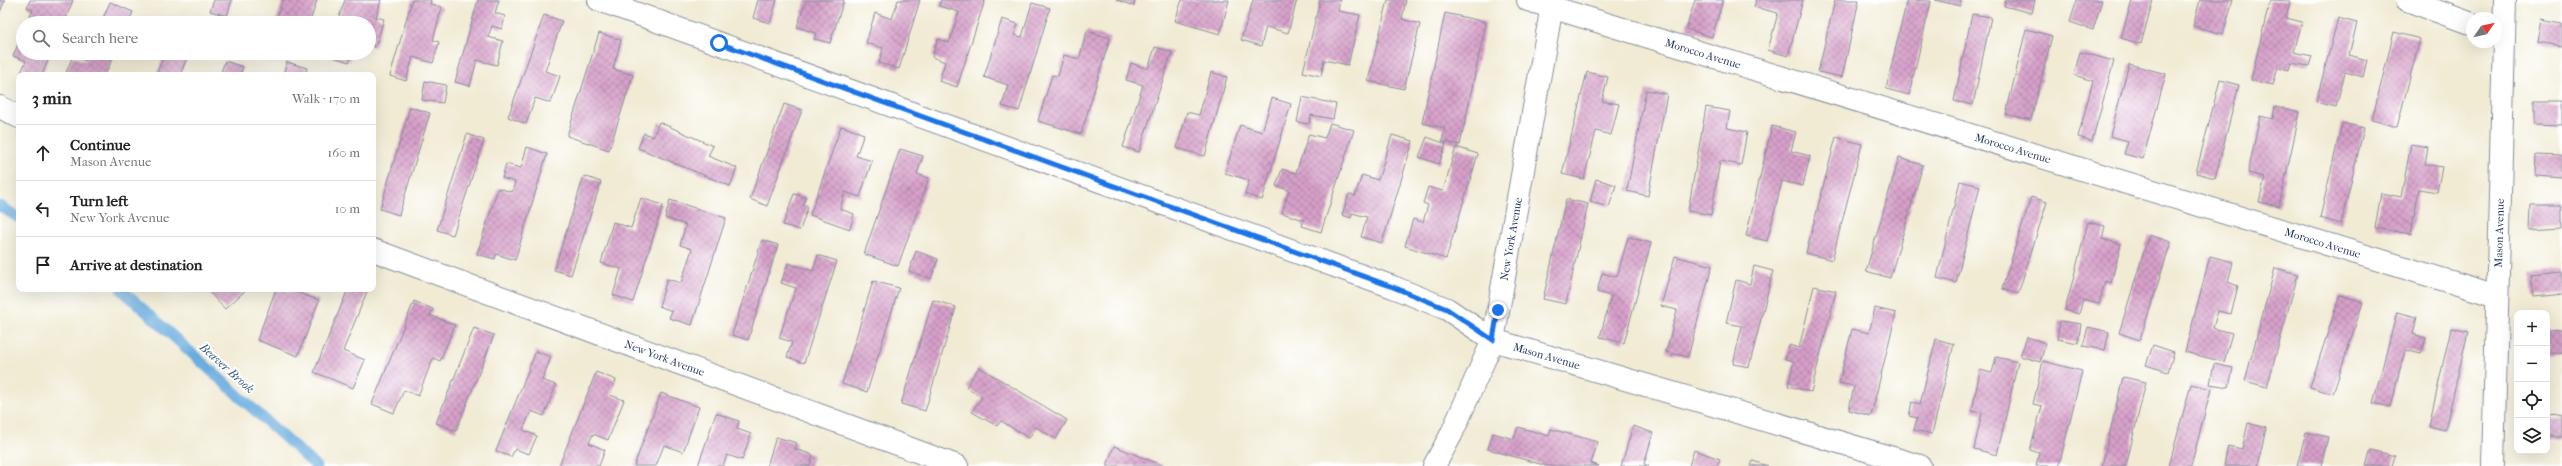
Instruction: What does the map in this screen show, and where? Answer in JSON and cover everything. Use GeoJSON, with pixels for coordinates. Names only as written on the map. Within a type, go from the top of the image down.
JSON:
{"type":"FeatureCollection","features":[{"type":"Feature","properties":{"kind":"street","name":"Mason Avenue"},"geometry":{"type":"LineString","coordinates":[[599,0],[1393,287],[1447,309],[1493,340],[1920,466]]}},
{"type":"Feature","properties":{"kind":"street","name":"Morocco Avenue"},"geometry":{"type":"LineString","coordinates":[[1528,0],[1552,4],[2497,296]]}},
{"type":"Feature","properties":{"kind":"street"},"geometry":{"type":"LineString","coordinates":[[2407,0],[2466,22]]}},
{"type":"Feature","properties":{"kind":"street","name":"Mason Avenue"},"geometry":{"type":"LineString","coordinates":[[2502,18],[2504,0]]}},
{"type":"Feature","properties":{"kind":"street","name":"New York Avenue"},"geometry":{"type":"LineString","coordinates":[[1434,466],[1451,435],[1493,340],[1552,4]]}},
{"type":"Feature","properties":{"kind":"street","name":"Mason Avenue"},"geometry":{"type":"LineString","coordinates":[[2493,466],[2497,296],[2500,48]]}},
{"type":"Feature","properties":{"kind":"street"},"geometry":{"type":"LineString","coordinates":[[0,107],[16,115]]}},
{"type":"Feature","properties":{"kind":"street","name":"New York Avenue"},"geometry":{"type":"LineString","coordinates":[[376,251],[957,466]]}},
{"type":"Feature","properties":{"kind":"building"},"geometry":{"type":"Polygon","coordinates":[[[0,0],[5,0],[0,12],[0,0]]]}},
{"type":"Feature","properties":{"kind":"building"},"geometry":{"type":"Polygon","coordinates":[[[30,0],[73,0],[67,16],[30,16],[33,10],[27,7],[30,0]]]}},
{"type":"Feature","properties":{"kind":"building"},"geometry":{"type":"Polygon","coordinates":[[[214,0],[232,0],[227,16],[210,11],[214,0]]]}},
{"type":"Feature","properties":{"kind":"building"},"geometry":{"type":"Polygon","coordinates":[[[283,0],[317,0],[312,16],[277,16],[283,0]]]}},
{"type":"Feature","properties":{"kind":"building"},"geometry":{"type":"Polygon","coordinates":[[[345,0],[381,0],[376,17],[339,16],[345,0]]]}},
{"type":"Feature","properties":{"kind":"building"},"geometry":{"type":"Polygon","coordinates":[[[412,0],[431,0],[430,4],[442,7],[433,40],[439,42],[433,63],[413,57],[406,81],[390,76],[412,0]]]}},
{"type":"Feature","properties":{"kind":"building"},"geometry":{"type":"Polygon","coordinates":[[[478,0],[499,0],[495,13],[505,16],[502,29],[492,26],[488,37],[503,41],[497,65],[477,60],[470,86],[455,82],[478,0]]]}},
{"type":"Feature","properties":{"kind":"building"},"geometry":{"type":"Polygon","coordinates":[[[758,0],[777,0],[770,23],[753,18],[758,0]]]}},
{"type":"Feature","properties":{"kind":"building"},"geometry":{"type":"Polygon","coordinates":[[[806,0],[844,0],[830,43],[814,39],[816,33],[797,27],[806,0]]]}},
{"type":"Feature","properties":{"kind":"building"},"geometry":{"type":"Polygon","coordinates":[[[898,0],[920,0],[899,69],[879,63],[883,48],[866,43],[875,13],[892,19],[898,0]]]}},
{"type":"Feature","properties":{"kind":"building"},"geometry":{"type":"Polygon","coordinates":[[[941,0],[985,0],[957,87],[939,81],[945,62],[932,57],[938,39],[949,43],[959,12],[939,6],[941,0]]]}},
{"type":"Feature","properties":{"kind":"building"},"geometry":{"type":"Polygon","coordinates":[[[1116,0],[1135,0],[1134,6],[1116,0]]]}},
{"type":"Feature","properties":{"kind":"building"},"geometry":{"type":"Polygon","coordinates":[[[1182,0],[1229,0],[1220,34],[1175,21],[1182,0]]]}},
{"type":"Feature","properties":{"kind":"building"},"geometry":{"type":"Polygon","coordinates":[[[1253,0],[1297,0],[1288,33],[1266,27],[1261,46],[1241,40],[1253,0]]]}},
{"type":"Feature","properties":{"kind":"building"},"geometry":{"type":"Polygon","coordinates":[[[1320,0],[1340,0],[1338,11],[1360,15],[1348,65],[1324,60],[1321,76],[1303,72],[1320,0]]]}},
{"type":"Feature","properties":{"kind":"building"},"geometry":{"type":"Polygon","coordinates":[[[1388,0],[1406,0],[1402,19],[1420,24],[1404,89],[1368,81],[1388,0]]]}},
{"type":"Feature","properties":{"kind":"building"},"geometry":{"type":"Polygon","coordinates":[[[1695,0],[1723,0],[1712,37],[1686,29],[1695,0]]]}},
{"type":"Feature","properties":{"kind":"building"},"geometry":{"type":"Polygon","coordinates":[[[1756,0],[1803,0],[1788,56],[1768,50],[1778,13],[1754,7],[1756,0]]]}},
{"type":"Feature","properties":{"kind":"building"},"geometry":{"type":"Polygon","coordinates":[[[1835,0],[1859,0],[1842,77],[1818,72],[1835,0]]]}},
{"type":"Feature","properties":{"kind":"building"},"geometry":{"type":"Polygon","coordinates":[[[1907,0],[1931,1],[1909,95],[1886,89],[1907,0]]]}},
{"type":"Feature","properties":{"kind":"building"},"geometry":{"type":"Polygon","coordinates":[[[1935,0],[1961,0],[1960,6],[1935,0]]]}},
{"type":"Feature","properties":{"kind":"building"},"geometry":{"type":"Polygon","coordinates":[[[2006,0],[2035,0],[2032,13],[2004,6],[2006,0]]]}},
{"type":"Feature","properties":{"kind":"building"},"geometry":{"type":"Polygon","coordinates":[[[2077,0],[2102,0],[2093,30],[2070,22],[2077,0]]]}},
{"type":"Feature","properties":{"kind":"building"},"geometry":{"type":"Polygon","coordinates":[[[2132,0],[2153,0],[2141,44],[2121,38],[2132,0]]]}},
{"type":"Feature","properties":{"kind":"building"},"geometry":{"type":"Polygon","coordinates":[[[2200,0],[2233,0],[2223,34],[2193,26],[2200,0]]]}},
{"type":"Feature","properties":{"kind":"building"},"geometry":{"type":"Polygon","coordinates":[[[2270,0],[2290,1],[2286,18],[2302,22],[2294,52],[2312,56],[2309,66],[2291,63],[2289,70],[2278,67],[2273,85],[2251,80],[2270,0]]]}},
{"type":"Feature","properties":{"kind":"building"},"geometry":{"type":"Polygon","coordinates":[[[110,2],[133,12],[131,16],[104,16],[110,2]]]}},
{"type":"Feature","properties":{"kind":"building"},"geometry":{"type":"Polygon","coordinates":[[[1032,3],[1050,8],[1019,111],[1002,106],[1008,85],[984,77],[1002,19],[1018,24],[1014,35],[1022,37],[1032,3]]]}},
{"type":"Feature","properties":{"kind":"building"},"geometry":{"type":"Polygon","coordinates":[[[1445,13],[1486,22],[1460,145],[1442,141],[1445,128],[1422,123],[1445,13]]]}},
{"type":"Feature","properties":{"kind":"building"},"geometry":{"type":"Polygon","coordinates":[[[1972,14],[1991,17],[1973,105],[1954,101],[1972,14]]]}},
{"type":"Feature","properties":{"kind":"building"},"geometry":{"type":"Polygon","coordinates":[[[544,15],[562,21],[545,71],[560,76],[551,103],[535,98],[526,124],[508,117],[544,15]]]}},
{"type":"Feature","properties":{"kind":"building"},"geometry":{"type":"Polygon","coordinates":[[[376,17],[384,19],[376,44],[376,17]]]}},
{"type":"Feature","properties":{"kind":"building"},"geometry":{"type":"Polygon","coordinates":[[[2338,18],[2357,23],[2349,55],[2367,60],[2363,77],[2345,72],[2336,107],[2316,102],[2338,18]]]}},
{"type":"Feature","properties":{"kind":"building"},"geometry":{"type":"Polygon","coordinates":[[[2541,19],[2562,23],[2562,46],[2537,42],[2541,19]]]}},
{"type":"Feature","properties":{"kind":"building"},"geometry":{"type":"Polygon","coordinates":[[[2026,29],[2052,36],[2031,120],[2006,114],[2026,29]]]}},
{"type":"Feature","properties":{"kind":"building"},"geometry":{"type":"Polygon","coordinates":[[[1087,31],[1110,38],[1081,134],[1038,121],[1052,75],[1058,76],[1064,55],[1079,59],[1087,31]]]}},
{"type":"Feature","properties":{"kind":"building"},"geometry":{"type":"Polygon","coordinates":[[[2394,32],[2420,39],[2397,127],[2372,120],[2394,32]]]}},
{"type":"Feature","properties":{"kind":"building"},"geometry":{"type":"Polygon","coordinates":[[[599,33],[621,40],[613,69],[633,75],[609,150],[567,136],[599,33]]]}},
{"type":"Feature","properties":{"kind":"building"},"geometry":{"type":"Polygon","coordinates":[[[1155,47],[1172,52],[1139,152],[1123,147],[1143,85],[1126,80],[1131,63],[1148,69],[1155,47]]]}},
{"type":"Feature","properties":{"kind":"building"},"geometry":{"type":"Polygon","coordinates":[[[16,49],[16,57],[13,56],[16,49]]]}},
{"type":"Feature","properties":{"kind":"building"},"geometry":{"type":"Polygon","coordinates":[[[2080,52],[2114,61],[2092,141],[2078,137],[2093,81],[2074,75],[2080,52]]]}},
{"type":"Feature","properties":{"kind":"building"},"geometry":{"type":"Polygon","coordinates":[[[23,60],[48,60],[43,72],[21,72],[26,61],[23,60]]]}},
{"type":"Feature","properties":{"kind":"building"},"geometry":{"type":"Polygon","coordinates":[[[71,60],[112,60],[106,72],[66,72],[71,60]]]}},
{"type":"Feature","properties":{"kind":"building"},"geometry":{"type":"Polygon","coordinates":[[[162,60],[186,60],[181,72],[157,72],[162,60]]]}},
{"type":"Feature","properties":{"kind":"building"},"geometry":{"type":"Polygon","coordinates":[[[225,61],[243,67],[241,72],[221,72],[225,61]]]}},
{"type":"Feature","properties":{"kind":"building"},"geometry":{"type":"Polygon","coordinates":[[[287,62],[307,68],[306,72],[284,72],[287,62]]]}},
{"type":"Feature","properties":{"kind":"building"},"geometry":{"type":"Polygon","coordinates":[[[2129,64],[2166,74],[2143,159],[2124,154],[2128,141],[2110,136],[2129,64]]]}},
{"type":"Feature","properties":{"kind":"building"},"geometry":{"type":"Polygon","coordinates":[[[1211,72],[1227,77],[1205,156],[1177,148],[1187,112],[1199,115],[1211,72]]]}},
{"type":"Feature","properties":{"kind":"building"},"geometry":{"type":"Polygon","coordinates":[[[1587,72],[1608,77],[1602,101],[1619,104],[1611,135],[1596,131],[1584,179],[1562,174],[1587,72]]]}},
{"type":"Feature","properties":{"kind":"building"},"geometry":{"type":"Polygon","coordinates":[[[2220,80],[2239,85],[2215,178],[2196,173],[2220,80]]]}},
{"type":"Feature","properties":{"kind":"building"},"geometry":{"type":"Polygon","coordinates":[[[425,81],[446,85],[443,103],[422,100],[425,81]]]}},
{"type":"Feature","properties":{"kind":"building"},"geometry":{"type":"Polygon","coordinates":[[[1646,90],[1667,94],[1648,196],[1627,191],[1646,90]]]}},
{"type":"Feature","properties":{"kind":"building"},"geometry":{"type":"Polygon","coordinates":[[[1302,97],[1336,104],[1333,119],[1311,115],[1309,124],[1297,122],[1302,97]]]}},
{"type":"Feature","properties":{"kind":"building"},"geometry":{"type":"Polygon","coordinates":[[[1272,98],[1291,104],[1262,200],[1245,194],[1249,180],[1225,173],[1240,125],[1262,132],[1272,98]]]}},
{"type":"Feature","properties":{"kind":"building"},"geometry":{"type":"Polygon","coordinates":[[[2534,102],[2562,102],[2562,125],[2534,124],[2534,102]]]}},
{"type":"Feature","properties":{"kind":"building"},"geometry":{"type":"Polygon","coordinates":[[[784,104],[802,110],[767,206],[750,199],[784,104]]]}},
{"type":"Feature","properties":{"kind":"building"},"geometry":{"type":"Polygon","coordinates":[[[2275,106],[2300,112],[2279,206],[2259,202],[2265,177],[2248,173],[2260,116],[2273,119],[2275,106]]]}},
{"type":"Feature","properties":{"kind":"building"},"geometry":{"type":"Polygon","coordinates":[[[410,107],[430,113],[399,215],[380,209],[410,107]]]}},
{"type":"Feature","properties":{"kind":"building"},"geometry":{"type":"Polygon","coordinates":[[[1706,107],[1730,111],[1727,128],[1747,132],[1741,165],[1720,161],[1711,215],[1688,211],[1706,107]]]}},
{"type":"Feature","properties":{"kind":"building"},"geometry":{"type":"Polygon","coordinates":[[[659,122],[713,146],[708,156],[737,168],[730,186],[638,148],[644,133],[653,137],[659,122]]]}},
{"type":"Feature","properties":{"kind":"building"},"geometry":{"type":"Polygon","coordinates":[[[1330,123],[1354,130],[1321,232],[1302,226],[1304,220],[1282,213],[1289,190],[1276,186],[1282,169],[1296,173],[1309,134],[1325,138],[1330,123]]]}},
{"type":"Feature","properties":{"kind":"building"},"geometry":{"type":"Polygon","coordinates":[[[2342,123],[2364,128],[2341,224],[2320,218],[2342,123]]]}},
{"type":"Feature","properties":{"kind":"building"},"geometry":{"type":"Polygon","coordinates":[[[841,126],[864,134],[856,156],[872,161],[860,197],[845,192],[840,209],[854,214],[850,229],[810,215],[841,126]]]}},
{"type":"Feature","properties":{"kind":"building"},"geometry":{"type":"Polygon","coordinates":[[[1772,126],[1796,132],[1791,151],[1810,156],[1803,186],[1782,181],[1767,241],[1746,236],[1772,126]]]}},
{"type":"Feature","properties":{"kind":"building"},"geometry":{"type":"Polygon","coordinates":[[[467,134],[484,140],[453,235],[437,230],[467,134]]]}},
{"type":"Feature","properties":{"kind":"building"},"geometry":{"type":"Polygon","coordinates":[[[1392,135],[1413,141],[1382,243],[1361,237],[1367,217],[1352,213],[1351,218],[1342,215],[1349,194],[1355,196],[1362,175],[1378,180],[1392,135]]]}},
{"type":"Feature","properties":{"kind":"building"},"geometry":{"type":"Polygon","coordinates":[[[1427,137],[1446,144],[1439,164],[1419,157],[1427,137]]]}},
{"type":"Feature","properties":{"kind":"building"},"geometry":{"type":"Polygon","coordinates":[[[1836,137],[1862,144],[1832,260],[1806,253],[1836,137]]]}},
{"type":"Feature","properties":{"kind":"building"},"geometry":{"type":"Polygon","coordinates":[[[2411,144],[2428,147],[2425,164],[2442,167],[2437,192],[2419,189],[2411,234],[2375,228],[2381,193],[2401,197],[2411,144]]]}},
{"type":"Feature","properties":{"kind":"building"},"geometry":{"type":"Polygon","coordinates":[[[527,147],[547,154],[515,260],[496,254],[495,259],[477,254],[498,188],[512,192],[515,182],[502,178],[506,164],[521,168],[527,147]]]}},
{"type":"Feature","properties":{"kind":"building"},"geometry":{"type":"Polygon","coordinates":[[[1456,147],[1478,154],[1446,259],[1405,246],[1413,219],[1423,222],[1428,205],[1423,203],[1428,187],[1443,191],[1456,147]]]}},
{"type":"Feature","properties":{"kind":"building"},"geometry":{"type":"Polygon","coordinates":[[[900,149],[923,156],[917,174],[929,178],[898,266],[864,254],[900,149]]]}},
{"type":"Feature","properties":{"kind":"building"},"geometry":{"type":"Polygon","coordinates":[[[2536,155],[2562,156],[2562,178],[2535,176],[2536,155]]]}},
{"type":"Feature","properties":{"kind":"building"},"geometry":{"type":"Polygon","coordinates":[[[1899,158],[1923,165],[1890,278],[1866,271],[1899,158]]]}},
{"type":"Feature","properties":{"kind":"building"},"geometry":{"type":"Polygon","coordinates":[[[584,176],[601,182],[571,275],[554,270],[584,176]]]}},
{"type":"Feature","properties":{"kind":"building"},"geometry":{"type":"Polygon","coordinates":[[[1596,179],[1616,185],[1609,207],[1590,202],[1596,179]]]}},
{"type":"Feature","properties":{"kind":"building"},"geometry":{"type":"Polygon","coordinates":[[[1960,181],[1980,186],[1956,283],[1937,278],[1960,181]]]}},
{"type":"Feature","properties":{"kind":"building"},"geometry":{"type":"Polygon","coordinates":[[[794,194],[806,197],[803,205],[808,207],[800,230],[783,225],[794,194]]]}},
{"type":"Feature","properties":{"kind":"building"},"geometry":{"type":"Polygon","coordinates":[[[2031,197],[2047,202],[2018,294],[2002,289],[2031,197]]]}},
{"type":"Feature","properties":{"kind":"building"},"geometry":{"type":"Polygon","coordinates":[[[641,198],[663,205],[633,302],[613,295],[621,269],[601,263],[613,222],[631,228],[641,198]]]}},
{"type":"Feature","properties":{"kind":"building"},"geometry":{"type":"Polygon","coordinates":[[[1566,199],[1588,204],[1566,304],[1543,299],[1566,199]]]}},
{"type":"Feature","properties":{"kind":"building"},"geometry":{"type":"Polygon","coordinates":[[[670,200],[726,218],[692,325],[669,318],[672,311],[659,306],[667,279],[681,283],[692,249],[680,245],[686,225],[665,218],[670,200]]]}},
{"type":"Feature","properties":{"kind":"building"},"geometry":{"type":"Polygon","coordinates":[[[2530,205],[2562,205],[2562,228],[2529,230],[2530,205]]]}},
{"type":"Feature","properties":{"kind":"building"},"geometry":{"type":"Polygon","coordinates":[[[2088,222],[2105,226],[2102,239],[2121,244],[2111,283],[2105,281],[2099,304],[2083,300],[2079,314],[2065,310],[2088,222]]]}},
{"type":"Feature","properties":{"kind":"building"},"geometry":{"type":"Polygon","coordinates":[[[2149,235],[2171,242],[2140,340],[2119,333],[2149,235]]]}},
{"type":"Feature","properties":{"kind":"building"},"geometry":{"type":"Polygon","coordinates":[[[1628,237],[1651,243],[1624,343],[1600,337],[1611,296],[1597,292],[1602,273],[1617,277],[1628,237]]]}},
{"type":"Feature","properties":{"kind":"building"},"geometry":{"type":"Polygon","coordinates":[[[762,240],[778,245],[748,340],[732,335],[762,240]]]}},
{"type":"Feature","properties":{"kind":"building"},"geometry":{"type":"Polygon","coordinates":[[[916,251],[938,259],[931,279],[909,271],[916,251]]]}},
{"type":"Feature","properties":{"kind":"building"},"geometry":{"type":"Polygon","coordinates":[[[818,255],[837,261],[804,363],[787,357],[792,342],[779,338],[796,288],[781,283],[788,263],[813,271],[818,255]]]}},
{"type":"Feature","properties":{"kind":"building"},"geometry":{"type":"Polygon","coordinates":[[[1675,256],[1712,266],[1688,357],[1666,352],[1677,310],[1661,306],[1675,256]]]}},
{"type":"Feature","properties":{"kind":"building"},"geometry":{"type":"Polygon","coordinates":[[[2210,256],[2233,262],[2228,282],[2238,286],[2231,314],[2218,311],[2213,328],[2232,333],[2224,362],[2185,352],[2210,256]]]}},
{"type":"Feature","properties":{"kind":"building"},"geometry":{"type":"Polygon","coordinates":[[[1754,266],[1773,271],[1749,367],[1733,364],[1742,326],[1726,323],[1736,280],[1750,284],[1754,266]]]}},
{"type":"Feature","properties":{"kind":"building"},"geometry":{"type":"Polygon","coordinates":[[[2275,268],[2298,274],[2267,387],[2245,381],[2275,268]]]}},
{"type":"Feature","properties":{"kind":"building"},"geometry":{"type":"Polygon","coordinates":[[[2562,272],[2562,294],[2534,297],[2531,275],[2562,272]]]}},
{"type":"Feature","properties":{"kind":"building"},"geometry":{"type":"Polygon","coordinates":[[[873,281],[899,288],[867,392],[842,384],[873,281]]]}},
{"type":"Feature","properties":{"kind":"building"},"geometry":{"type":"Polygon","coordinates":[[[1814,286],[1836,291],[1811,392],[1788,386],[1794,361],[1785,359],[1789,345],[1799,348],[1814,286]]]}},
{"type":"Feature","properties":{"kind":"building"},"geometry":{"type":"Polygon","coordinates":[[[209,292],[244,292],[225,309],[209,292]]]}},
{"type":"Feature","properties":{"kind":"building"},"geometry":{"type":"Polygon","coordinates":[[[275,292],[298,292],[319,300],[298,356],[257,340],[275,292]]]}},
{"type":"Feature","properties":{"kind":"building"},"geometry":{"type":"Polygon","coordinates":[[[347,292],[367,292],[343,351],[365,360],[353,388],[314,372],[347,292]]]}},
{"type":"Feature","properties":{"kind":"building"},"geometry":{"type":"Polygon","coordinates":[[[2340,295],[2363,302],[2333,394],[2310,387],[2340,295]]]}},
{"type":"Feature","properties":{"kind":"building"},"geometry":{"type":"Polygon","coordinates":[[[933,300],[956,307],[925,411],[901,404],[933,300]]]}},
{"type":"Feature","properties":{"kind":"building"},"geometry":{"type":"Polygon","coordinates":[[[414,301],[433,309],[430,315],[455,325],[440,361],[433,358],[418,396],[404,390],[394,413],[372,404],[414,301]]]}},
{"type":"Feature","properties":{"kind":"building"},"geometry":{"type":"Polygon","coordinates":[[[1875,308],[1896,313],[1871,416],[1849,410],[1854,386],[1839,383],[1852,329],[1869,333],[1875,308]]]}},
{"type":"Feature","properties":{"kind":"building"},"geometry":{"type":"Polygon","coordinates":[[[2397,312],[2417,317],[2413,334],[2426,338],[2421,354],[2405,350],[2390,407],[2373,403],[2397,312]]]}},
{"type":"Feature","properties":{"kind":"building"},"geometry":{"type":"Polygon","coordinates":[[[2060,321],[2081,324],[2078,343],[2057,339],[2060,321]]]}},
{"type":"Feature","properties":{"kind":"building"},"geometry":{"type":"Polygon","coordinates":[[[2088,327],[2109,332],[2105,350],[2083,346],[2088,327]]]}},
{"type":"Feature","properties":{"kind":"building"},"geometry":{"type":"Polygon","coordinates":[[[474,328],[494,335],[456,431],[436,423],[474,328]]]}},
{"type":"Feature","properties":{"kind":"building"},"geometry":{"type":"Polygon","coordinates":[[[2451,328],[2468,332],[2445,430],[2429,426],[2451,328]]]}},
{"type":"Feature","properties":{"kind":"building"},"geometry":{"type":"Polygon","coordinates":[[[2562,330],[2562,352],[2550,354],[2550,331],[2562,330]]]}},
{"type":"Feature","properties":{"kind":"building"},"geometry":{"type":"Polygon","coordinates":[[[2027,337],[2046,343],[2040,362],[2020,356],[2027,337]]]}},
{"type":"Feature","properties":{"kind":"building"},"geometry":{"type":"Polygon","coordinates":[[[1936,339],[1954,344],[1932,434],[1914,430],[1917,418],[1909,416],[1912,402],[1920,404],[1936,339]]]}},
{"type":"Feature","properties":{"kind":"building"},"geometry":{"type":"Polygon","coordinates":[[[2153,345],[2174,352],[2168,372],[2146,365],[2153,345]]]}},
{"type":"Feature","properties":{"kind":"building"},"geometry":{"type":"Polygon","coordinates":[[[536,351],[551,357],[542,380],[556,385],[544,416],[531,411],[523,430],[537,436],[529,454],[515,449],[511,457],[496,451],[536,351]]]}},
{"type":"Feature","properties":{"kind":"building"},"geometry":{"type":"Polygon","coordinates":[[[1996,357],[2018,362],[1997,455],[1974,449],[1982,413],[1972,411],[1980,370],[1992,373],[1996,357]]]}},
{"type":"Feature","properties":{"kind":"building"},"geometry":{"type":"Polygon","coordinates":[[[2043,361],[2082,371],[2059,466],[2036,466],[2039,453],[2030,450],[2042,406],[2033,404],[2043,361]]]}},
{"type":"Feature","properties":{"kind":"building"},"geometry":{"type":"Polygon","coordinates":[[[2214,364],[2233,368],[2229,387],[2210,384],[2214,364]]]}},
{"type":"Feature","properties":{"kind":"building"},"geometry":{"type":"Polygon","coordinates":[[[979,367],[1067,420],[1056,439],[1036,427],[1029,438],[1001,421],[997,426],[972,412],[982,397],[966,387],[979,367]]]}},
{"type":"Feature","properties":{"kind":"building"},"geometry":{"type":"Polygon","coordinates":[[[596,372],[616,380],[610,395],[624,400],[608,440],[593,434],[589,443],[605,450],[599,466],[559,466],[596,372]]]}},
{"type":"Feature","properties":{"kind":"building"},"geometry":{"type":"Polygon","coordinates":[[[2123,377],[2146,382],[2126,466],[2102,466],[2123,377]]]}},
{"type":"Feature","properties":{"kind":"building"},"geometry":{"type":"Polygon","coordinates":[[[2191,384],[2211,389],[2191,466],[2169,466],[2191,384]]]}},
{"type":"Feature","properties":{"kind":"building"},"geometry":{"type":"Polygon","coordinates":[[[661,393],[699,407],[683,452],[664,445],[656,466],[634,466],[661,393]]]}},
{"type":"Feature","properties":{"kind":"building"},"geometry":{"type":"Polygon","coordinates":[[[716,413],[739,421],[737,429],[751,434],[742,460],[727,455],[723,466],[698,466],[716,413]]]}},
{"type":"Feature","properties":{"kind":"building"},"geometry":{"type":"Polygon","coordinates":[[[2562,416],[2562,437],[2550,437],[2550,417],[2562,416]]]}},
{"type":"Feature","properties":{"kind":"building"},"geometry":{"type":"Polygon","coordinates":[[[2248,423],[2266,428],[2258,466],[2224,466],[2228,446],[2242,449],[2248,423]]]}},
{"type":"Feature","properties":{"kind":"building"},"geometry":{"type":"Polygon","coordinates":[[[1633,426],[1653,433],[1644,464],[1649,466],[1621,466],[1633,426]]]}},
{"type":"Feature","properties":{"kind":"building"},"geometry":{"type":"Polygon","coordinates":[[[1518,427],[1549,436],[1551,429],[1598,442],[1591,463],[1599,466],[1547,466],[1488,449],[1493,433],[1514,439],[1518,427]]]}},
{"type":"Feature","properties":{"kind":"building"},"geometry":{"type":"Polygon","coordinates":[[[2306,432],[2328,437],[2321,466],[2297,466],[2306,432]]]}},
{"type":"Feature","properties":{"kind":"building"},"geometry":{"type":"Polygon","coordinates":[[[776,437],[797,443],[795,449],[813,455],[810,466],[767,466],[776,437]]]}},
{"type":"Feature","properties":{"kind":"building"},"geometry":{"type":"Polygon","coordinates":[[[1114,446],[1164,466],[1107,466],[1114,446]]]}},
{"type":"Feature","properties":{"kind":"building"},"geometry":{"type":"Polygon","coordinates":[[[1694,450],[1720,459],[1717,466],[1689,466],[1694,450]]]}},
{"type":"Feature","properties":{"kind":"building"},"geometry":{"type":"Polygon","coordinates":[[[2371,450],[2395,456],[2392,466],[2366,466],[2371,450]]]}},
{"type":"Feature","properties":{"kind":"building"},"geometry":{"type":"Polygon","coordinates":[[[1753,461],[1768,466],[1751,466],[1753,461]]]}},
{"type":"Feature","properties":{"kind":"waterway","name":"Beaver Brook"},"geometry":{"type":"LineString","coordinates":[[0,206],[16,216]]}},
{"type":"Feature","properties":{"kind":"waterway","name":"Beaver Brook"},"geometry":{"type":"LineString","coordinates":[[124,292],[316,466]]}},
{"type":"Feature","properties":{"kind":"route"},"geometry":{"type":"LineString","coordinates":[[719,43],[1393,287],[1447,309],[1493,340],[1498,310]]}}]}
